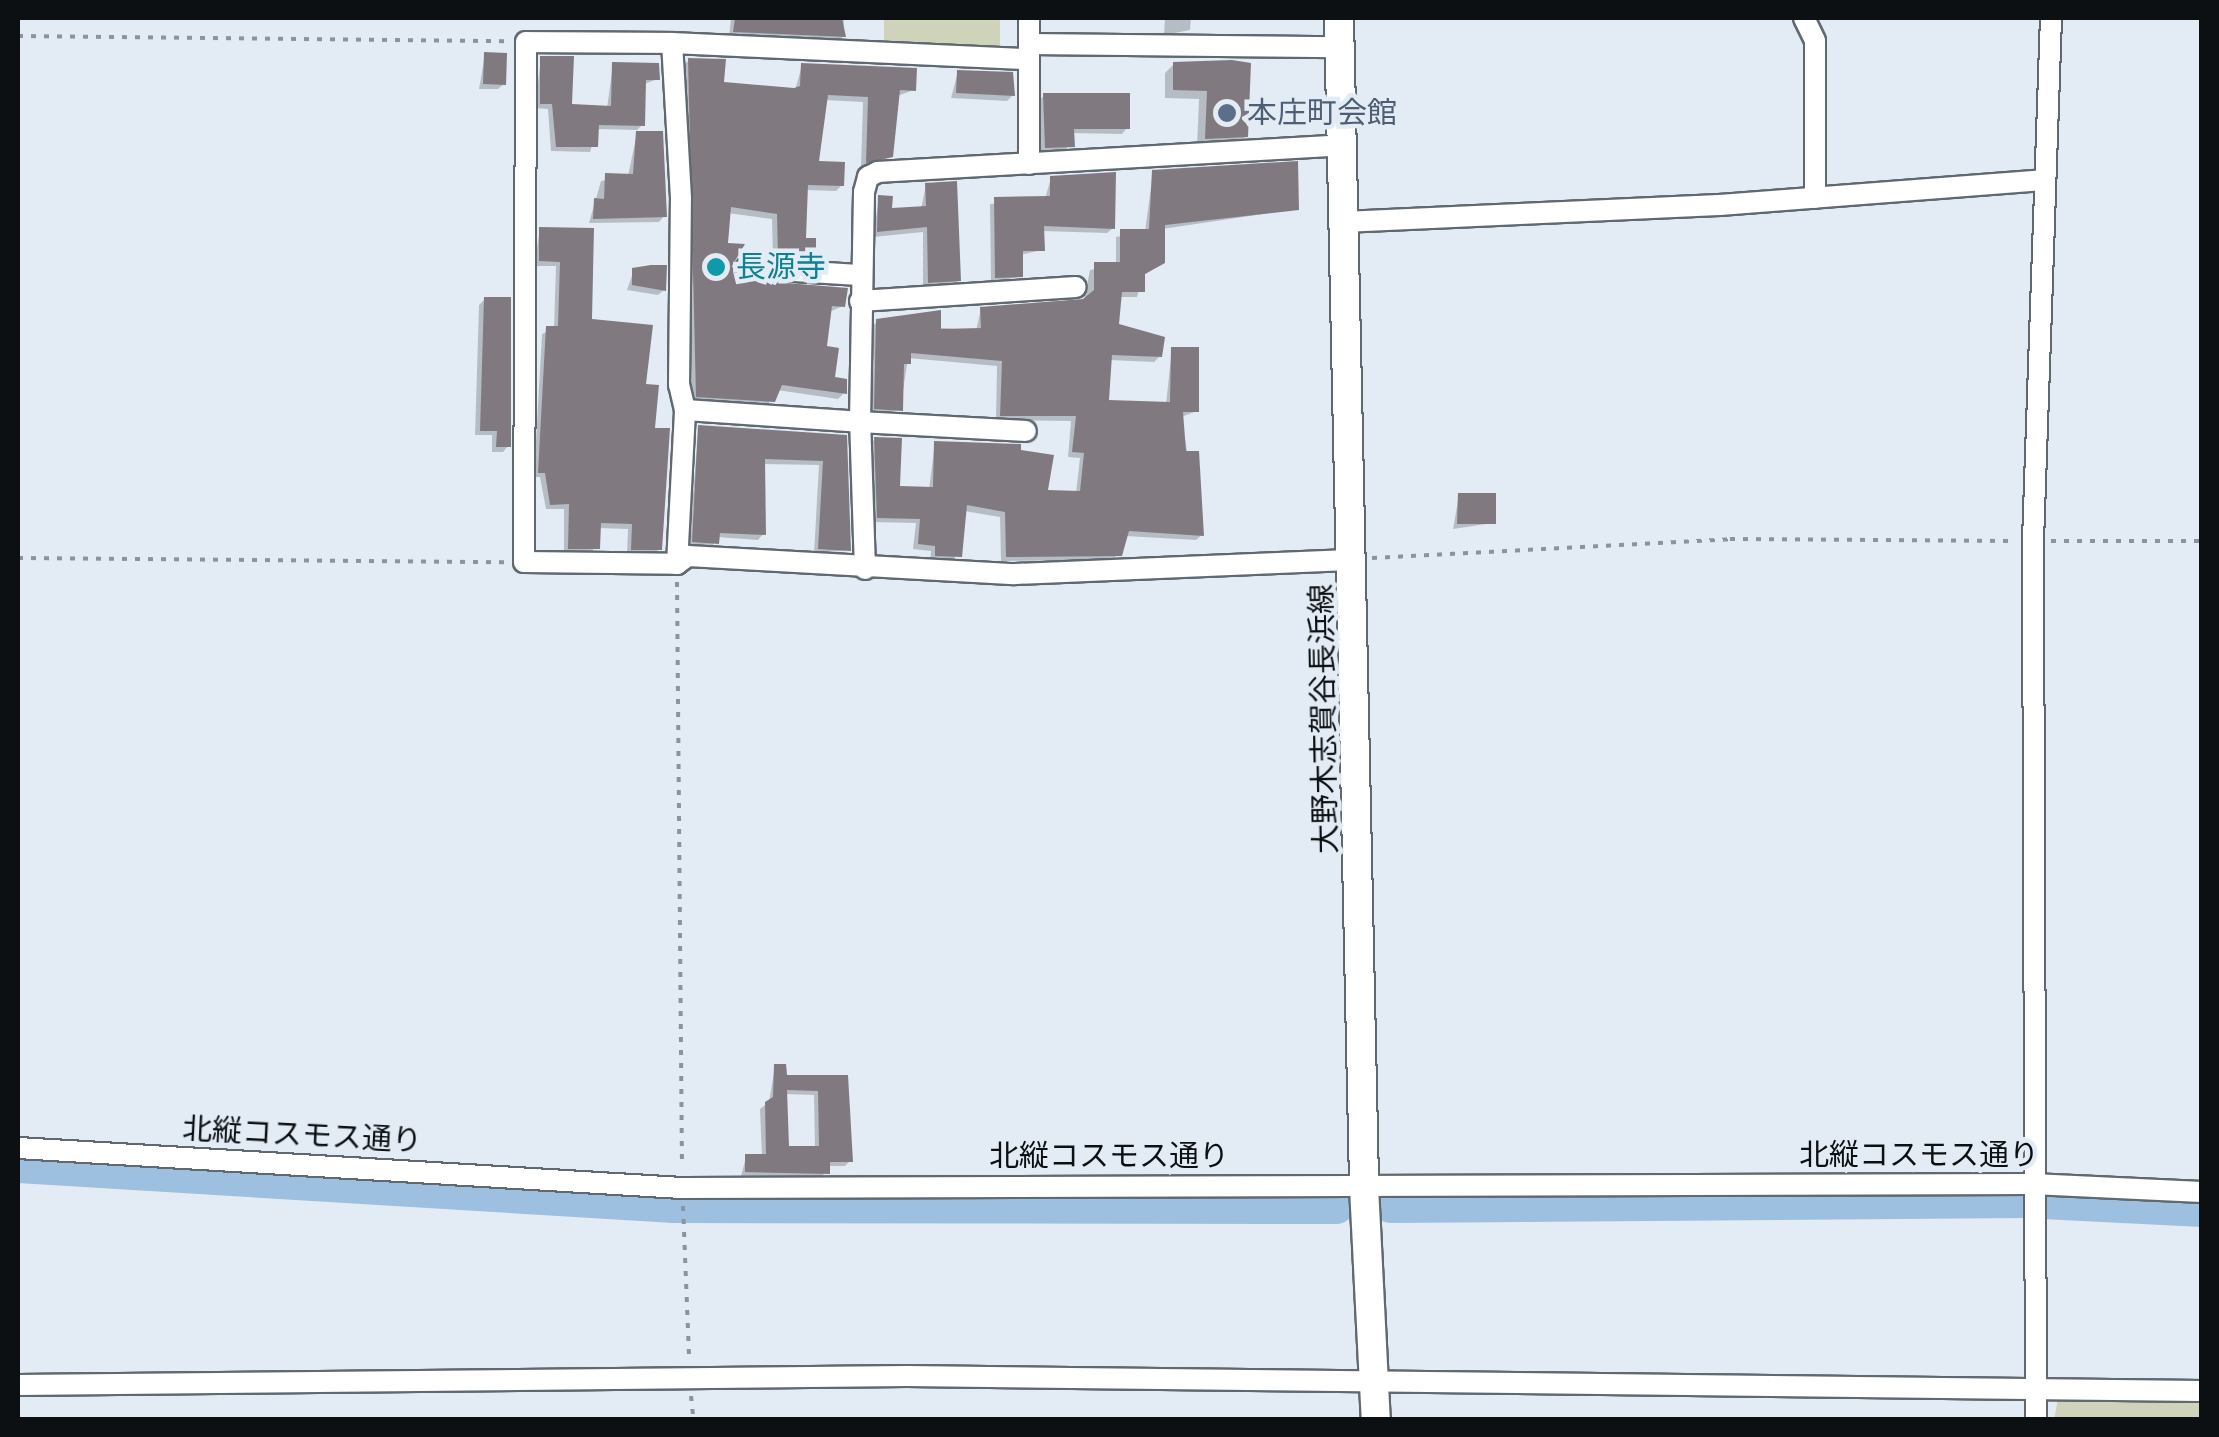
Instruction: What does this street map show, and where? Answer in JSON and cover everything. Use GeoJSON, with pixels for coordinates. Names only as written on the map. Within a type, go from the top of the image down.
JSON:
{"type":"FeatureCollection","features":[{"type":"Feature","properties":{"kind":"main road","name":"大野木志賀谷長浜線"},"geometry":{"type":"LineString","coordinates":[[1340,18],[1364,1187],[1376,1420]]}},
{"type":"Feature","properties":{"kind":"street"},"geometry":{"type":"LineString","coordinates":[[1029,18],[1029,164]]}},
{"type":"Feature","properties":{"kind":"street"},"geometry":{"type":"LineString","coordinates":[[1804,18],[1814,41],[1814,198]]}},
{"type":"Feature","properties":{"kind":"street"},"geometry":{"type":"LineString","coordinates":[[2036,1420],[2032,1194],[2033,541],[2051,18]]}},
{"type":"Feature","properties":{"kind":"street"},"geometry":{"type":"LineString","coordinates":[[1340,47],[1029,51],[526,42],[524,562],[677,564],[688,556],[1015,574],[1354,560]]}},
{"type":"Feature","properties":{"kind":"street"},"geometry":{"type":"LineString","coordinates":[[672,43],[681,198],[678,385],[685,410],[677,564]]}},
{"type":"Feature","properties":{"kind":"street"},"geometry":{"type":"LineString","coordinates":[[865,568],[859,275],[868,176],[1341,145]]}},
{"type":"Feature","properties":{"kind":"street"},"geometry":{"type":"LineString","coordinates":[[1342,222],[1814,198],[2043,180]]}},
{"type":"Feature","properties":{"kind":"street"},"geometry":{"type":"LineString","coordinates":[[746,268],[859,275]]}},
{"type":"Feature","properties":{"kind":"street"},"geometry":{"type":"LineString","coordinates":[[860,301],[1076,287]]}},
{"type":"Feature","properties":{"kind":"street"},"geometry":{"type":"LineString","coordinates":[[685,410],[1026,431]]}},
{"type":"Feature","properties":{"kind":"street","name":"北縦コスモス通り"},"geometry":{"type":"LineString","coordinates":[[18,1148],[682,1188],[2202,1192]]}},
{"type":"Feature","properties":{"kind":"street"},"geometry":{"type":"LineString","coordinates":[[18,1385],[690,1379],[1376,1380],[2202,1391]]}},
{"type":"Feature","properties":{"kind":"path"},"geometry":{"type":"LineString","coordinates":[[18,36],[526,42]]}},
{"type":"Feature","properties":{"kind":"path"},"geometry":{"type":"LineString","coordinates":[[1354,560],[1730,539],[2202,541]]}},
{"type":"Feature","properties":{"kind":"path"},"geometry":{"type":"LineString","coordinates":[[18,558],[524,562]]}},
{"type":"Feature","properties":{"kind":"path"},"geometry":{"type":"LineString","coordinates":[[677,564],[682,1188]]}},
{"type":"Feature","properties":{"kind":"path"},"geometry":{"type":"LineString","coordinates":[[684,1216],[693,1416]]}},
{"type":"Feature","properties":{"kind":"green space"},"geometry":{"type":"Polygon","coordinates":[[[884,18],[1000,18],[1000,47],[884,43],[884,18]]]}},
{"type":"Feature","properties":{"kind":"green space"},"geometry":{"type":"Polygon","coordinates":[[[2059,1394],[2201,1398],[2201,1419],[2054,1420],[2059,1394]]]}},
{"type":"Feature","properties":{"kind":"building"},"geometry":{"type":"Polygon","coordinates":[[[735,18],[842,18],[846,37],[733,32],[735,18]]]}},
{"type":"Feature","properties":{"kind":"building"},"geometry":{"type":"Polygon","coordinates":[[[484,52],[507,53],[506,85],[483,84],[484,52]]]}},
{"type":"Feature","properties":{"kind":"building"},"geometry":{"type":"Polygon","coordinates":[[[540,56],[574,56],[572,104],[611,106],[612,62],[659,63],[660,80],[646,80],[645,126],[599,125],[598,147],[556,147],[552,104],[540,104],[540,56]]]}},
{"type":"Feature","properties":{"kind":"building"},"geometry":{"type":"Polygon","coordinates":[[[688,58],[726,59],[724,82],[794,88],[800,86],[801,63],[917,68],[916,91],[900,90],[893,157],[866,163],[868,97],[828,95],[819,161],[845,162],[844,186],[808,185],[806,238],[816,238],[816,259],[778,256],[777,214],[731,207],[728,243],[745,244],[732,266],[738,279],[848,288],[845,307],[832,306],[827,346],[839,348],[835,377],[847,379],[847,394],[782,385],[775,402],[696,397],[688,58]]]}},
{"type":"Feature","properties":{"kind":"building","name":"本庄町会館"},"geometry":{"type":"Polygon","coordinates":[[[1173,62],[1251,63],[1248,137],[1205,139],[1207,91],[1173,90],[1173,62]]]}},
{"type":"Feature","properties":{"kind":"building"},"geometry":{"type":"Polygon","coordinates":[[[957,70],[1013,72],[1015,96],[956,93],[957,70]]]}},
{"type":"Feature","properties":{"kind":"building"},"geometry":{"type":"Polygon","coordinates":[[[1043,93],[1130,93],[1130,129],[1074,129],[1075,147],[1045,148],[1043,93]]]}},
{"type":"Feature","properties":{"kind":"building"},"geometry":{"type":"Polygon","coordinates":[[[636,131],[663,131],[667,217],[593,219],[594,198],[604,199],[605,173],[633,174],[636,131]]]}},
{"type":"Feature","properties":{"kind":"building"},"geometry":{"type":"Polygon","coordinates":[[[1298,161],[1299,210],[1165,225],[1165,263],[1145,274],[1145,292],[1122,292],[1119,324],[1165,337],[1162,357],[1112,355],[1109,400],[1170,402],[1171,347],[1199,347],[1199,412],[1183,412],[1186,451],[1199,451],[1204,536],[1129,531],[1122,556],[1006,557],[1005,512],[967,505],[962,557],[935,556],[935,546],[918,544],[920,519],[877,518],[874,437],[902,438],[900,486],[933,487],[934,441],[1021,444],[1021,450],[1054,455],[1048,490],[1080,491],[1084,453],[1072,452],[1076,416],[1000,416],[1002,361],[911,353],[911,364],[904,364],[903,411],[874,409],[876,319],[941,310],[941,329],[981,328],[980,307],[1083,299],[1094,290],[1094,262],[1120,262],[1120,229],[1149,229],[1152,170],[1298,161]]]}},
{"type":"Feature","properties":{"kind":"building"},"geometry":{"type":"Polygon","coordinates":[[[1116,172],[1115,229],[1044,226],[1045,251],[1023,251],[1023,277],[995,278],[994,197],[1050,196],[1050,176],[1116,172]]]}},
{"type":"Feature","properties":{"kind":"building"},"geometry":{"type":"Polygon","coordinates":[[[957,181],[961,281],[928,283],[927,227],[877,232],[878,195],[893,196],[892,208],[926,206],[925,183],[957,181]]]}},
{"type":"Feature","properties":{"kind":"building"},"geometry":{"type":"Polygon","coordinates":[[[539,227],[594,228],[592,319],[653,325],[646,384],[659,385],[655,428],[670,428],[662,550],[631,550],[632,524],[601,523],[600,549],[568,549],[569,504],[550,505],[545,473],[538,473],[546,326],[558,326],[560,262],[539,261],[539,227]]]}},
{"type":"Feature","properties":{"kind":"building"},"geometry":{"type":"Polygon","coordinates":[[[667,265],[666,291],[632,285],[632,268],[667,265]]]}},
{"type":"Feature","properties":{"kind":"building"},"geometry":{"type":"Polygon","coordinates":[[[484,297],[511,297],[511,447],[496,447],[497,431],[480,431],[484,297]]]}},
{"type":"Feature","properties":{"kind":"building"},"geometry":{"type":"Polygon","coordinates":[[[698,425],[847,435],[851,551],[818,549],[823,461],[765,459],[766,535],[720,533],[719,544],[692,542],[698,425]]]}},
{"type":"Feature","properties":{"kind":"building"},"geometry":{"type":"Polygon","coordinates":[[[1458,493],[1496,493],[1496,524],[1457,524],[1458,493]]]}},
{"type":"Feature","properties":{"kind":"building"},"geometry":{"type":"Polygon","coordinates":[[[774,1064],[786,1064],[787,1075],[848,1075],[853,1162],[830,1162],[830,1174],[745,1172],[745,1154],[766,1154],[765,1102],[773,1097],[774,1064]],[[787,1090],[789,1146],[819,1146],[818,1091],[787,1090]]]}},
{"type":"Feature","properties":{"kind":"waterway"},"geometry":{"type":"LineString","coordinates":[[18,1165],[674,1205],[1336,1206]]}},
{"type":"Feature","properties":{"kind":"waterway"},"geometry":{"type":"LineString","coordinates":[[1390,1205],[2024,1200],[2202,1209]]}},
{"type":"Feature","properties":{"kind":"place","name":"本庄町会館"},"geometry":{"type":"Point","coordinates":[1227,113]}},
{"type":"Feature","properties":{"kind":"place","name":"長源寺"},"geometry":{"type":"Point","coordinates":[716,267]}}]}
